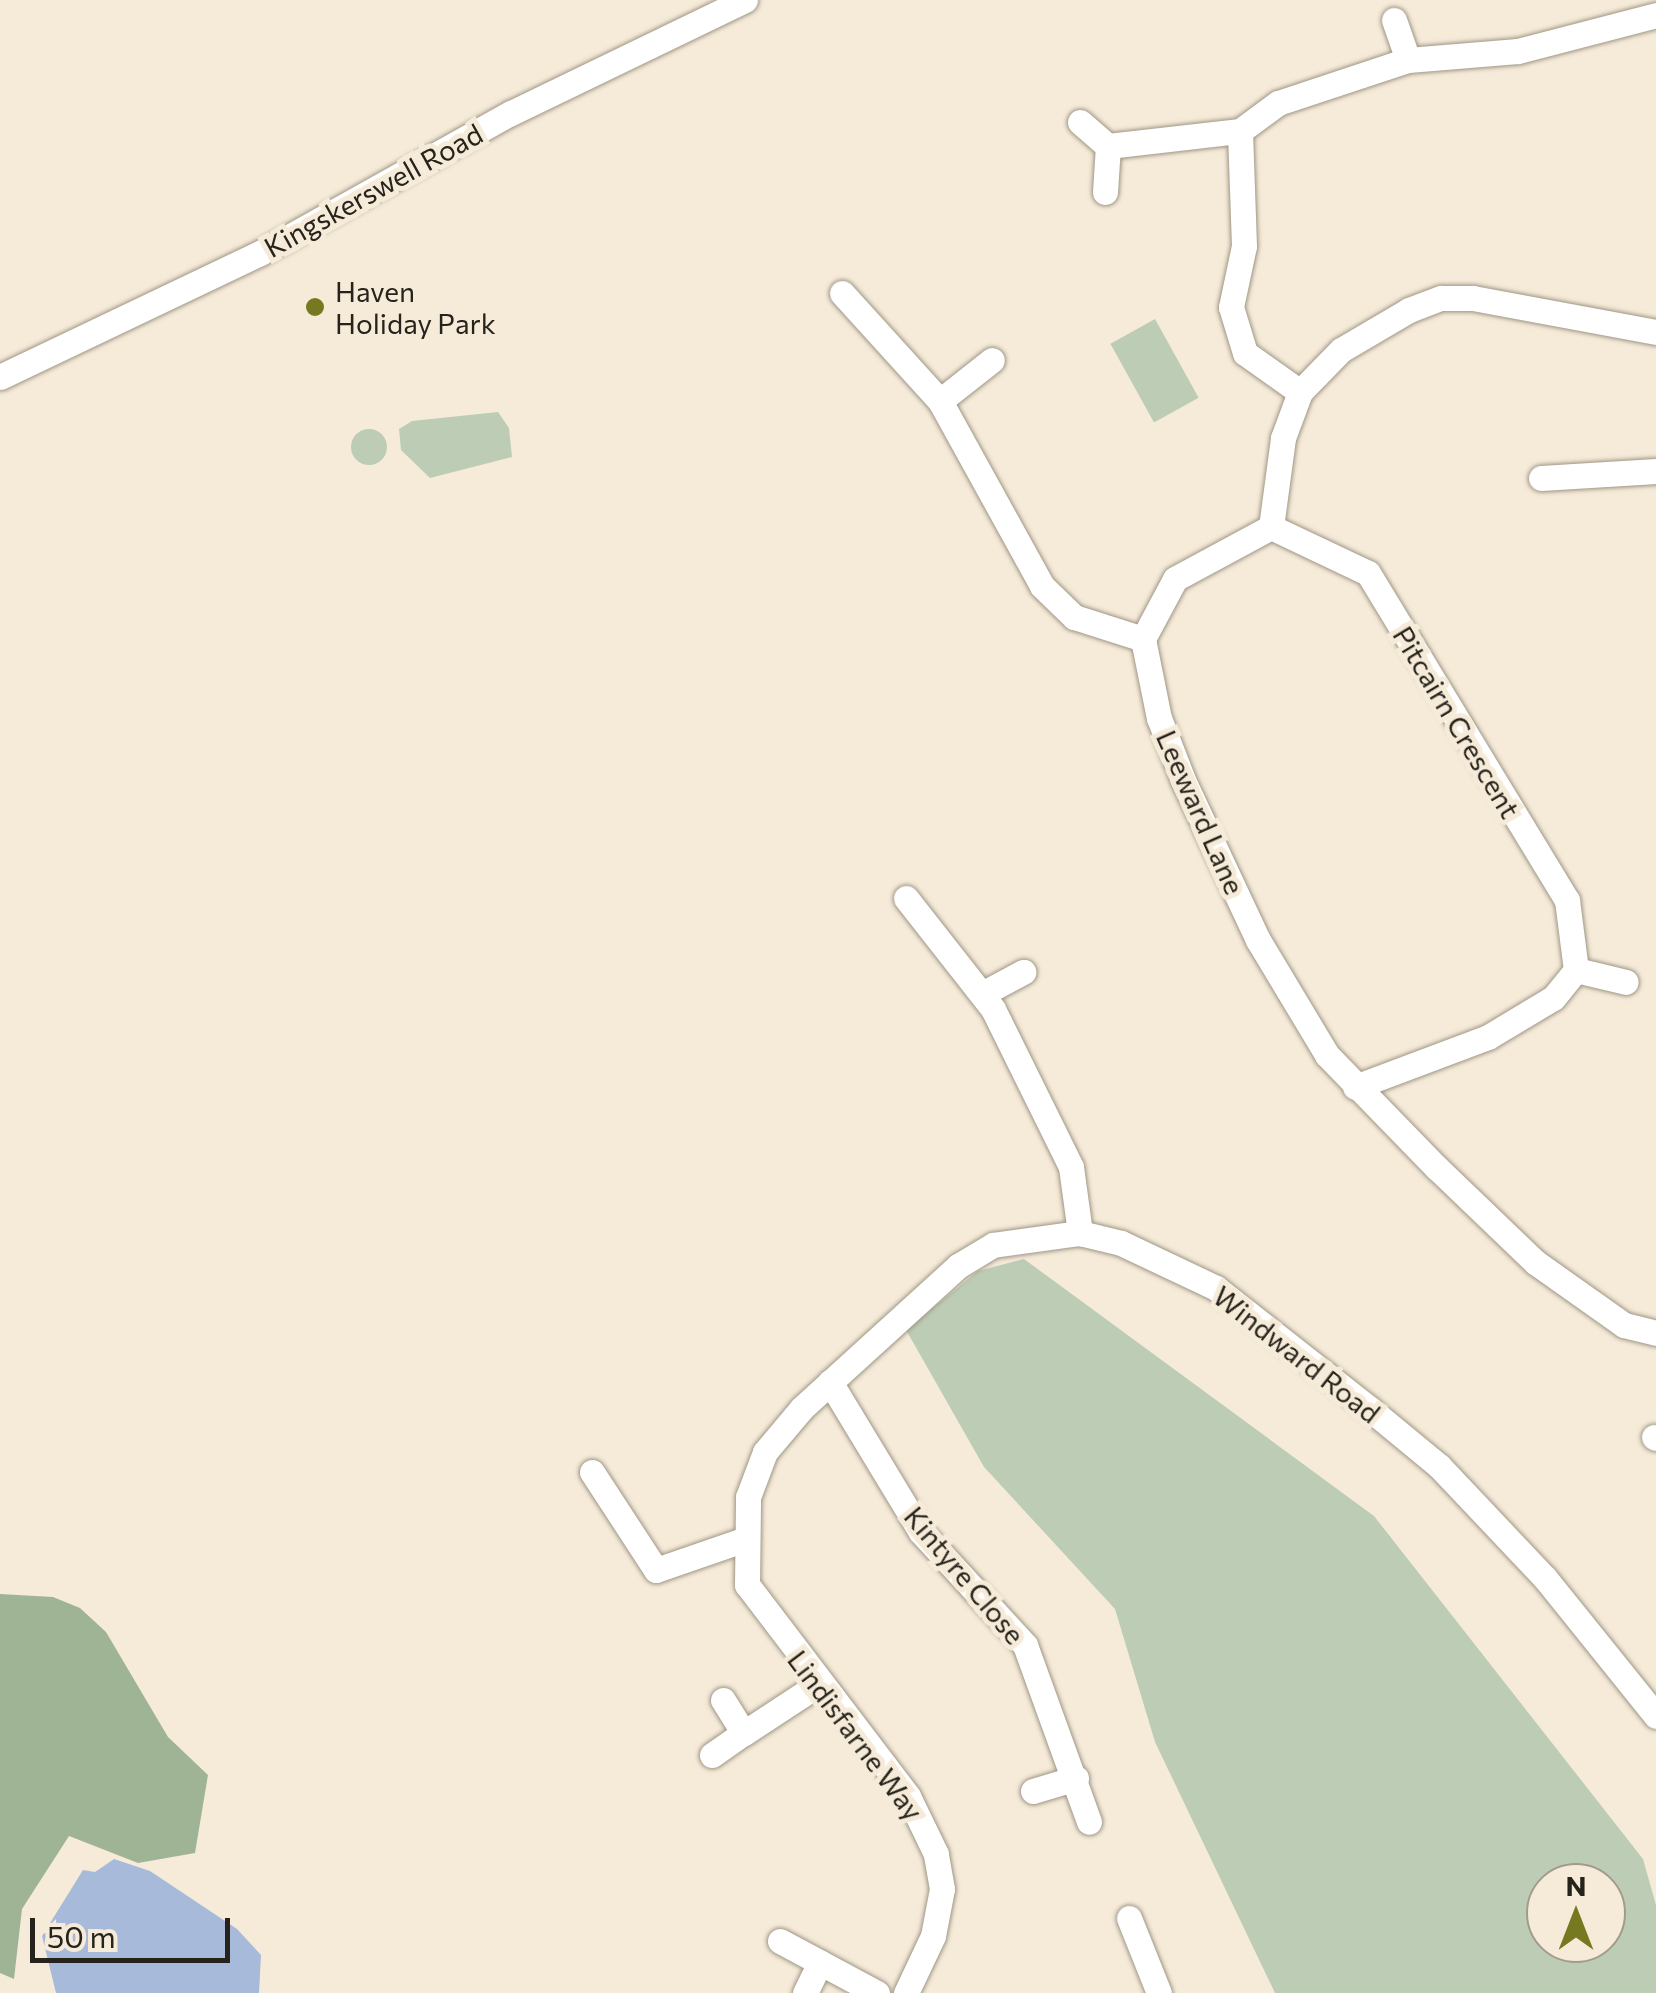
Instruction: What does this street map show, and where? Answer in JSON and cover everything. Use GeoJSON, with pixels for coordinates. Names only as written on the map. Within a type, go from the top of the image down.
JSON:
{"type":"FeatureCollection","features":[{"type":"Feature","properties":{"kind":"street","name":"Kingskerswell Road"},"geometry":{"type":"LineString","coordinates":[[0,377],[260,252],[511,113],[745,0]]}},
{"type":"Feature","properties":{"kind":"street"},"geometry":{"type":"LineString","coordinates":[[1080,122],[1108,146],[1240,132],[1278,103],[1408,60],[1518,51],[1656,15]]}},
{"type":"Feature","properties":{"kind":"street"},"geometry":{"type":"LineString","coordinates":[[1394,20],[1408,60]]}},
{"type":"Feature","properties":{"kind":"street"},"geometry":{"type":"LineString","coordinates":[[1240,132],[1244,246],[1231,307],[1244,353],[1300,392]]}},
{"type":"Feature","properties":{"kind":"street"},"geometry":{"type":"LineString","coordinates":[[1105,192],[1108,146]]}},
{"type":"Feature","properties":{"kind":"street"},"geometry":{"type":"LineString","coordinates":[[842,293],[940,401],[1042,586],[1074,618],[1143,639],[1175,579],[1271,527],[1283,438],[1300,392],[1340,350],[1441,298],[1656,332]]}},
{"type":"Feature","properties":{"kind":"street"},"geometry":{"type":"LineString","coordinates":[[940,401],[992,360]]}},
{"type":"Feature","properties":{"kind":"street"},"geometry":{"type":"LineString","coordinates":[[1541,478],[1656,471]]}},
{"type":"Feature","properties":{"kind":"street","name":"Pitcairn Crescent"},"geometry":{"type":"LineString","coordinates":[[1271,527],[1368,573],[1567,900],[1576,970]]}},
{"type":"Feature","properties":{"kind":"street","name":"Leeward Lane"},"geometry":{"type":"LineString","coordinates":[[1143,639],[1159,718],[1250,923],[1327,1054],[1535,1262],[1624,1325],[1656,1334]]}},
{"type":"Feature","properties":{"kind":"street"},"geometry":{"type":"LineString","coordinates":[[906,898],[982,994],[1071,1167],[1080,1233]]}},
{"type":"Feature","properties":{"kind":"street"},"geometry":{"type":"LineString","coordinates":[[1355,1086],[1524,1020],[1576,970],[1626,982]]}},
{"type":"Feature","properties":{"kind":"street"},"geometry":{"type":"LineString","coordinates":[[982,994],[1023,972]]}},
{"type":"Feature","properties":{"kind":"street","name":"Lindisfarne Way"},"geometry":{"type":"LineString","coordinates":[[906,1993],[933,1936],[942,1890],[936,1854],[908,1796],[818,1685],[747,1585],[743,1540],[748,1497],[765,1452],[830,1382],[958,1266],[993,1245],[1080,1233]]}},
{"type":"Feature","properties":{"kind":"street","name":"Windward Road"},"geometry":{"type":"LineString","coordinates":[[1080,1233],[1121,1243],[1216,1288],[1439,1466],[1545,1578],[1656,1716]]}},
{"type":"Feature","properties":{"kind":"street","name":"Kintyre Close"},"geometry":{"type":"LineString","coordinates":[[830,1382],[921,1532],[1026,1645],[1089,1822]]}},
{"type":"Feature","properties":{"kind":"street"},"geometry":{"type":"LineString","coordinates":[[592,1472],[656,1570],[743,1540]]}},
{"type":"Feature","properties":{"kind":"street"},"geometry":{"type":"LineString","coordinates":[[712,1755],[818,1685]]}},
{"type":"Feature","properties":{"kind":"street"},"geometry":{"type":"LineString","coordinates":[[723,1700],[744,1733]]}},
{"type":"Feature","properties":{"kind":"street"},"geometry":{"type":"LineString","coordinates":[[1033,1792],[1076,1778]]}},
{"type":"Feature","properties":{"kind":"street"},"geometry":{"type":"LineString","coordinates":[[1129,1918],[1159,1993]]}},
{"type":"Feature","properties":{"kind":"street"},"geometry":{"type":"LineString","coordinates":[[780,1941],[877,1993]]}},
{"type":"Feature","properties":{"kind":"street"},"geometry":{"type":"LineString","coordinates":[[805,1993],[820,1962]]}},
{"type":"Feature","properties":{"kind":"green space"},"geometry":{"type":"Polygon","coordinates":[[[1155,319],[1199,398],[1154,422],[1110,344],[1155,319]]]}},
{"type":"Feature","properties":{"kind":"green space"},"geometry":{"type":"Polygon","coordinates":[[[498,412],[509,428],[512,457],[430,478],[401,450],[399,429],[412,421],[498,412]]]}},
{"type":"Feature","properties":{"kind":"green space"},"geometry":{"type":"Polygon","coordinates":[[[369,429],[382,434],[387,447],[382,460],[369,465],[356,460],[351,447],[356,434],[369,429]]]}},
{"type":"Feature","properties":{"kind":"green space"},"geometry":{"type":"Polygon","coordinates":[[[1024,1259],[1374,1516],[1643,1859],[1656,1905],[1656,1993],[1275,1993],[1155,1742],[1115,1609],[984,1467],[906,1330],[978,1271],[1024,1259]]]}},
{"type":"Feature","properties":{"kind":"green space"},"geometry":{"type":"Polygon","coordinates":[[[0,1594],[53,1597],[80,1608],[106,1632],[168,1737],[208,1775],[195,1853],[138,1863],[69,1836],[22,1909],[14,1979],[0,1973],[0,1594]]]}},
{"type":"Feature","properties":{"kind":"water"},"geometry":{"type":"Polygon","coordinates":[[[114,1859],[150,1871],[237,1929],[261,1955],[259,1993],[56,1993],[42,1936],[83,1870],[95,1872],[114,1859]]]}},
{"type":"Feature","properties":{"kind":"place","name":"Haven Holiday Park"},"geometry":{"type":"Point","coordinates":[315,307]}}]}
